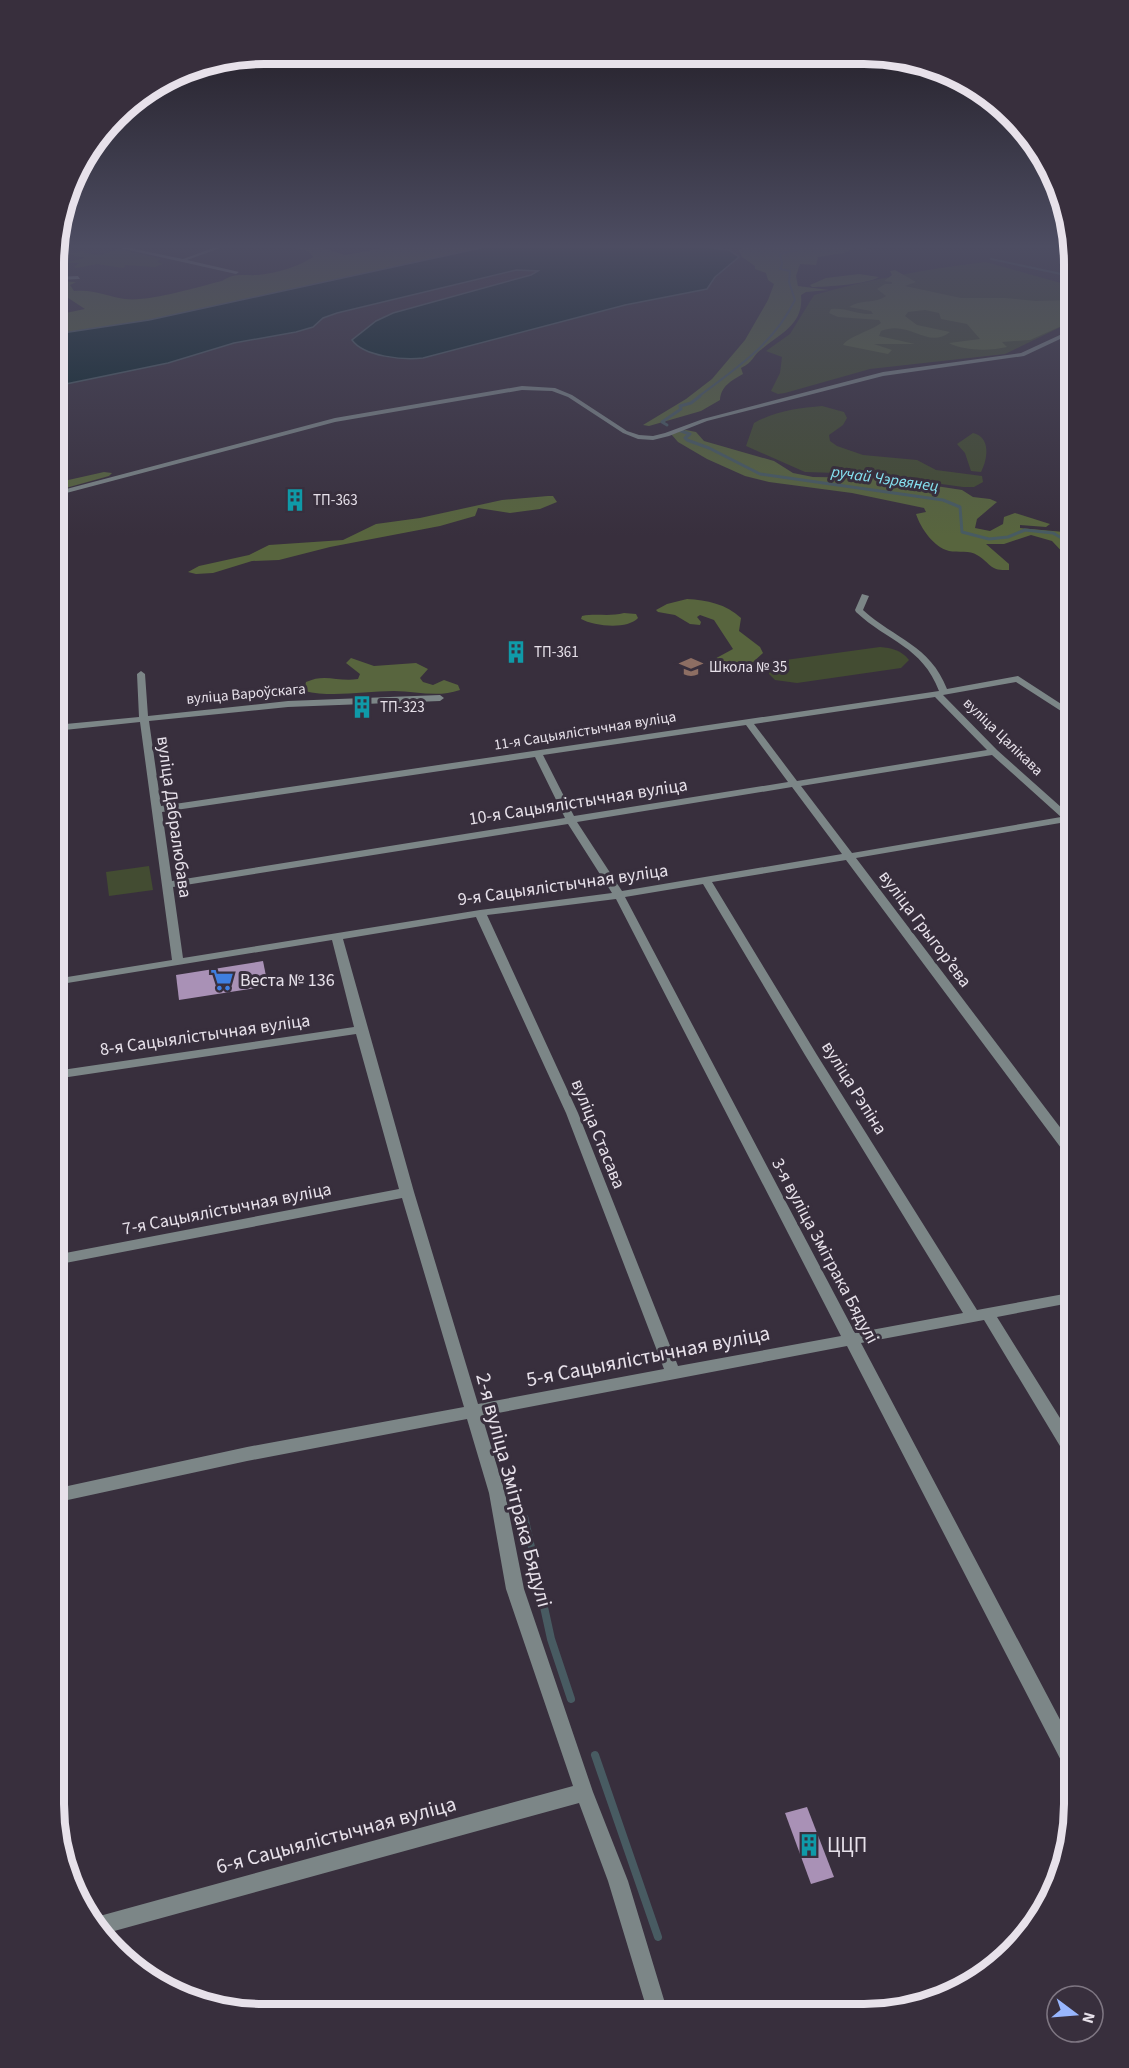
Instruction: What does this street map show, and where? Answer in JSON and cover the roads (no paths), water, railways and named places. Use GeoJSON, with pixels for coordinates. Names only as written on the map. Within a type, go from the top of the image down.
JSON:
{"type":"FeatureCollection","features":[{"type":"Feature","properties":{"kind":"street"},"geometry":{"type":"LineString","coordinates":[[64,492],[335,420],[440,400],[522,388],[553,389],[570,396],[625,432],[638,437],[653,438],[705,420],[883,374],[1022,355],[1048,343]]}},
{"type":"Feature","properties":{"kind":"street"},"geometry":{"type":"LineString","coordinates":[[866,596],[859,610],[870,622],[920,651],[940,675],[940,693]]}},
{"type":"Feature","properties":{"kind":"street","name":"вуліца Дабралюбава"},"geometry":{"type":"LineString","coordinates":[[141,674],[144,718],[178,963]]}},
{"type":"Feature","properties":{"kind":"street","name":"11-я Сацыялістычная вуліца"},"geometry":{"type":"LineString","coordinates":[[157,810],[940,693],[1017,679],[1064,710]]}},
{"type":"Feature","properties":{"kind":"street","name":"вуліца Цалікава"},"geometry":{"type":"LineString","coordinates":[[940,693],[994,752],[1064,813]]}},
{"type":"Feature","properties":{"kind":"street","name":"вуліца Вароўскага"},"geometry":{"type":"LineString","coordinates":[[64,727],[334,701],[440,698]]}},
{"type":"Feature","properties":{"kind":"street","name":"вуліца Грыгорʼева"},"geometry":{"type":"LineString","coordinates":[[748,722],[1064,1142]]}},
{"type":"Feature","properties":{"kind":"street","name":"10-я Сацыялістычная вуліца"},"geometry":{"type":"LineString","coordinates":[[167,885],[994,752]]}},
{"type":"Feature","properties":{"kind":"street","name":"3-я вуліца Змітрака Бядулі"},"geometry":{"type":"LineString","coordinates":[[538,754],[571,820],[619,895],[1064,1747]]}},
{"type":"Feature","properties":{"kind":"street","name":"9-я Сацыялістычная вуліца"},"geometry":{"type":"LineString","coordinates":[[64,981],[480,913],[619,895],[846,855],[1064,822]]}},
{"type":"Feature","properties":{"kind":"street","name":"вуліца Рэпіна"},"geometry":{"type":"LineString","coordinates":[[705,879],[811,1055],[1064,1440]]}},
{"type":"Feature","properties":{"kind":"street","name":"вуліца Стасава"},"geometry":{"type":"LineString","coordinates":[[480,913],[572,1113],[673,1372]]}},
{"type":"Feature","properties":{"kind":"street","name":"2-я вуліца Змітрака Бядулі"},"geometry":{"type":"LineString","coordinates":[[337,937],[407,1192],[497,1493],[515,1588],[618,1881],[655,2004]]}},
{"type":"Feature","properties":{"kind":"street","name":"8-я Сацыялістычная вуліца"},"geometry":{"type":"LineString","coordinates":[[64,1074],[361,1030]]}},
{"type":"Feature","properties":{"kind":"street","name":"7-я Сацыялістычная вуліца"},"geometry":{"type":"LineString","coordinates":[[64,1258],[407,1192]]}},
{"type":"Feature","properties":{"kind":"street","name":"5-я Сацыялістычная вуліца"},"geometry":{"type":"LineString","coordinates":[[64,1494],[247,1454],[1064,1300]]}},
{"type":"Feature","properties":{"kind":"street","name":"6-я Сацыялістычная вуліца"},"geometry":{"type":"LineString","coordinates":[[105,1924],[585,1792]]}},
{"type":"Feature","properties":{"kind":"waterway","name":"ручай Чэрвянец"},"geometry":{"type":"LineString","coordinates":[[698,397],[765,343]]}},
{"type":"Feature","properties":{"kind":"waterway","name":"ручай Чэрвянец"},"geometry":{"type":"LineString","coordinates":[[667,425],[662,422],[681,409],[680,406],[691,403],[700,396]]}},
{"type":"Feature","properties":{"kind":"waterway","name":"ручай Чэрвянец"},"geometry":{"type":"LineString","coordinates":[[681,431],[690,434],[685,438],[687,440],[709,448],[760,474],[943,500],[960,507],[962,532],[989,539],[1008,537],[1025,530],[1053,533],[1064,540]]}},
{"type":"Feature","properties":{"kind":"waterway"},"geometry":{"type":"LineString","coordinates":[[525,1518],[533,1554]]}},
{"type":"Feature","properties":{"kind":"waterway"},"geometry":{"type":"LineString","coordinates":[[532,1552],[551,1639],[571,1699]]}},
{"type":"Feature","properties":{"kind":"waterway"},"geometry":{"type":"LineString","coordinates":[[595,1755],[658,1937]]}},
{"type":"Feature","properties":{"kind":"place","name":"ТП-363"},"geometry":{"type":"Point","coordinates":[295,500]}},
{"type":"Feature","properties":{"kind":"place","name":"ТП-361"},"geometry":{"type":"Point","coordinates":[516,652]}},
{"type":"Feature","properties":{"kind":"place","name":"Школа № 35"},"geometry":{"type":"Point","coordinates":[691,667]}},
{"type":"Feature","properties":{"kind":"place","name":"ТП-323"},"geometry":{"type":"Point","coordinates":[362,707]}},
{"type":"Feature","properties":{"kind":"place","name":"Веста № 136"},"geometry":{"type":"Point","coordinates":[222,980]}},
{"type":"Feature","properties":{"kind":"place","name":"ЦЦП"},"geometry":{"type":"Point","coordinates":[809,1845]}}]}
